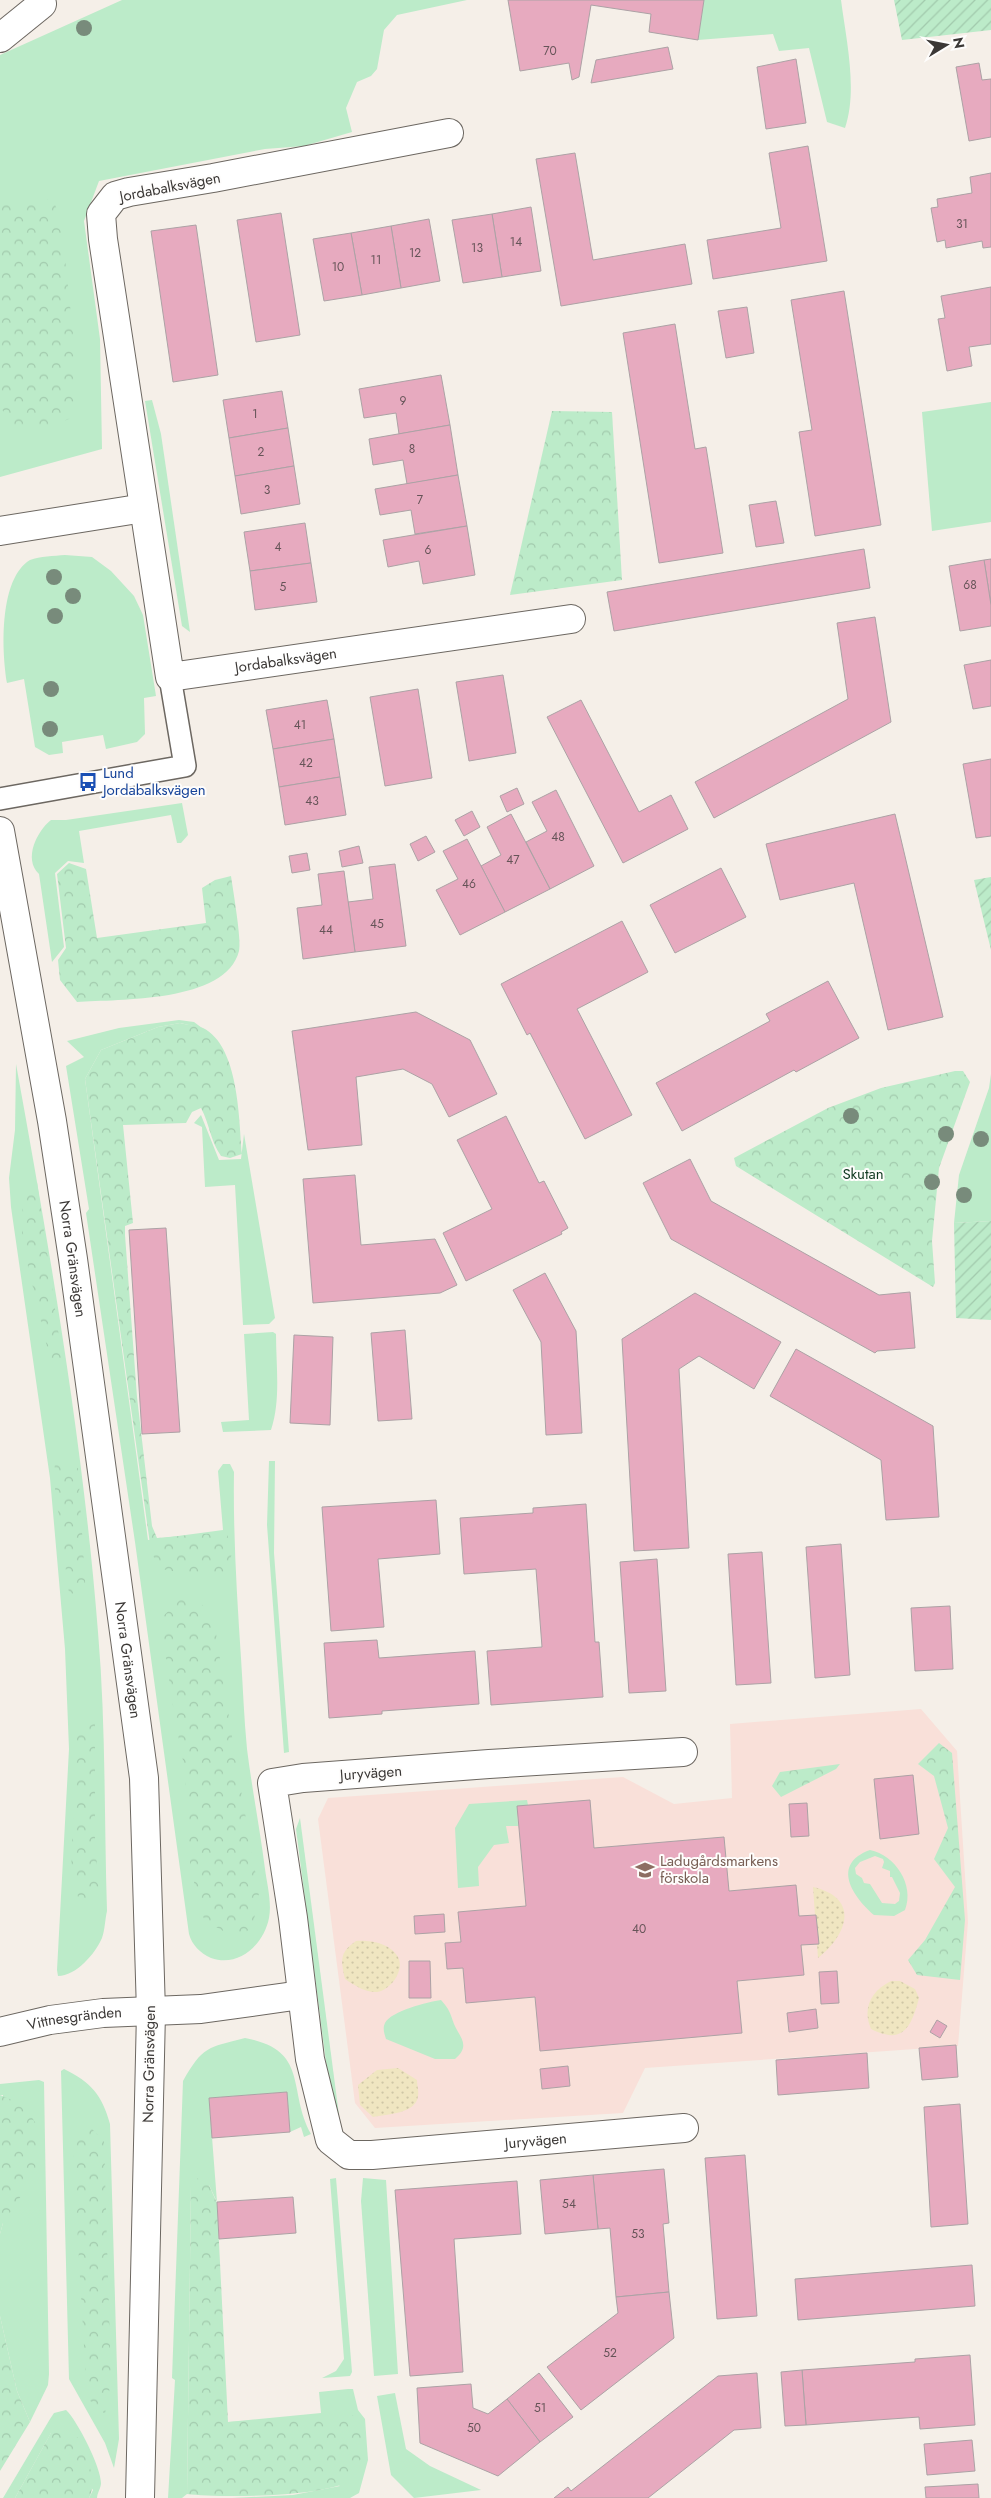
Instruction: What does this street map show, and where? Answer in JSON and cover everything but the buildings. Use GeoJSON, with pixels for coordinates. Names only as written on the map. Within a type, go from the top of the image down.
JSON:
{"type":"FeatureCollection","features":[{"type":"Feature","properties":{"kind":"street"},"geometry":{"type":"LineString","coordinates":[[0,11],[46,2]]}},
{"type":"Feature","properties":{"kind":"street"},"geometry":{"type":"LineString","coordinates":[[0,38],[46,2]]}},
{"type":"Feature","properties":{"kind":"street","name":"Jordabalksvägen"},"geometry":{"type":"LineString","coordinates":[[450,133],[129,192],[115,196],[101,214],[103,239],[170,677],[570,619]]}},
{"type":"Feature","properties":{"kind":"street"},"geometry":{"type":"LineString","coordinates":[[0,531],[144,508]]}},
{"type":"Feature","properties":{"kind":"street","name":"Norra Gränsvägen"},"geometry":{"type":"LineString","coordinates":[[0,831],[50,1112],[73,1259],[144,1778],[151,2012],[140,2498]]}},
{"type":"Feature","properties":{"kind":"street","name":"Juryvägen"},"geometry":{"type":"LineString","coordinates":[[683,1752],[303,1778],[272,1783],[293,1918],[310,2060],[330,2140],[349,2154],[372,2156],[684,2128]]}},
{"type":"Feature","properties":{"kind":"street"},"geometry":{"type":"LineString","coordinates":[[151,2012],[201,2010],[301,1995]]}},
{"type":"Feature","properties":{"kind":"street","name":"Vittnesgränden"},"geometry":{"type":"LineString","coordinates":[[0,2032],[50,2020],[103,2013],[151,2012]]}},
{"type":"Feature","properties":{"kind":"lane"},"geometry":{"type":"LineString","coordinates":[[0,799],[185,766],[170,677]]}},
{"type":"Feature","properties":{"kind":"shaded area","name":"Ladugårdsmarkens förskola"},"geometry":{"type":"Polygon","coordinates":[[[921,1709],[957,1751],[968,1922],[958,2046],[645,2068],[623,2113],[375,2128],[355,2103],[318,1819],[328,1798],[623,1777],[674,1804],[732,1798],[730,1724],[921,1709]]]}},
{"type":"Feature","properties":{"kind":"green space"},"geometry":{"type":"Polygon","coordinates":[[[122,0],[467,0],[397,15],[384,30],[377,69],[371,76],[357,82],[346,108],[352,132],[304,146],[265,149],[99,181],[84,221],[100,339],[102,449],[0,477],[0,55],[122,0]]]}},
{"type":"Feature","properties":{"kind":"green space"},"geometry":{"type":"Polygon","coordinates":[[[704,0],[841,0],[851,81],[849,113],[845,128],[827,122],[809,48],[779,51],[773,34],[698,40],[704,0]]]}},
{"type":"Feature","properties":{"kind":"green space"},"geometry":{"type":"Polygon","coordinates":[[[894,0],[991,0],[991,30],[902,40],[894,0]]]}},
{"type":"Feature","properties":{"kind":"green space"},"geometry":{"type":"Polygon","coordinates":[[[53,199],[61,221],[75,352],[74,417],[49,427],[15,431],[0,406],[0,204],[53,199]]]}},
{"type":"Feature","properties":{"kind":"green space"},"geometry":{"type":"Polygon","coordinates":[[[152,400],[161,434],[190,632],[182,626],[145,401],[152,400]]]}},
{"type":"Feature","properties":{"kind":"green space"},"geometry":{"type":"Polygon","coordinates":[[[991,402],[991,522],[932,531],[922,412],[991,402]]]}},
{"type":"Feature","properties":{"kind":"green space"},"geometry":{"type":"Polygon","coordinates":[[[552,411],[612,412],[622,580],[510,595],[552,411]]]}},
{"type":"Feature","properties":{"kind":"green space"},"geometry":{"type":"Polygon","coordinates":[[[47,556],[92,557],[111,571],[134,596],[143,615],[156,696],[144,698],[145,734],[137,742],[106,749],[103,735],[62,742],[63,753],[49,755],[35,747],[24,679],[7,683],[4,651],[5,614],[13,582],[20,569],[30,560],[47,556]]]}},
{"type":"Feature","properties":{"kind":"green space"},"geometry":{"type":"Polygon","coordinates":[[[182,803],[188,835],[181,843],[177,843],[171,815],[79,831],[84,863],[68,861],[55,873],[64,947],[52,962],[39,874],[34,868],[32,861],[34,846],[41,831],[51,820],[66,820],[182,803]]]}},
{"type":"Feature","properties":{"kind":"green space"},"geometry":{"type":"Polygon","coordinates":[[[69,863],[86,869],[97,938],[206,923],[202,888],[215,880],[231,876],[240,946],[230,968],[214,980],[193,989],[169,995],[77,1002],[60,980],[58,960],[66,948],[57,874],[69,863]]]}},
{"type":"Feature","properties":{"kind":"green space"},"geometry":{"type":"Polygon","coordinates":[[[991,877],[991,950],[974,880],[991,877]]]}},
{"type":"Feature","properties":{"kind":"green space"},"geometry":{"type":"Polygon","coordinates":[[[179,1020],[194,1022],[202,1028],[180,1023],[158,1027],[101,1050],[85,1079],[148,1540],[223,1530],[218,1471],[223,1464],[230,1464],[234,1472],[236,1565],[246,1738],[270,1912],[266,1928],[256,1945],[249,1952],[231,1960],[211,1958],[203,1954],[194,1945],[189,1934],[135,1542],[86,1213],[89,1209],[66,1066],[84,1057],[67,1041],[119,1028],[179,1020]]]}},
{"type":"Feature","properties":{"kind":"green space"},"geometry":{"type":"Polygon","coordinates":[[[180,1023],[203,1028],[215,1037],[224,1050],[235,1085],[242,1154],[230,1158],[221,1156],[214,1144],[201,1108],[192,1112],[186,1123],[123,1125],[133,1223],[125,1226],[125,1235],[137,1397],[152,1526],[157,1538],[226,1532],[233,1550],[226,1573],[202,1577],[157,1568],[150,1544],[85,1079],[101,1050],[158,1027],[180,1023]]]}},
{"type":"Feature","properties":{"kind":"green space"},"geometry":{"type":"Polygon","coordinates":[[[16,1064],[64,1347],[84,1490],[101,1667],[107,1911],[102,1938],[90,1957],[78,1968],[65,1975],[58,1976],[69,1749],[65,1649],[50,1478],[11,1207],[9,1178],[15,1130],[16,1064]]]}},
{"type":"Feature","properties":{"kind":"green space","name":"Skutan"},"geometry":{"type":"Polygon","coordinates":[[[955,1071],[963,1071],[970,1082],[939,1168],[932,1241],[935,1283],[933,1287],[736,1166],[734,1158],[828,1108],[881,1088],[955,1071]]]}},
{"type":"Feature","properties":{"kind":"green space"},"geometry":{"type":"Polygon","coordinates":[[[991,1074],[991,1221],[954,1223],[959,1175],[989,1088],[991,1074]]]}},
{"type":"Feature","properties":{"kind":"green space"},"geometry":{"type":"Polygon","coordinates":[[[201,1115],[219,1160],[241,1159],[244,1134],[275,1318],[269,1324],[243,1325],[235,1185],[205,1187],[202,1127],[194,1123],[201,1115]]]}},
{"type":"Feature","properties":{"kind":"green space"},"geometry":{"type":"Polygon","coordinates":[[[37,1182],[62,1358],[52,1368],[22,1241],[23,1191],[37,1182]]]}},
{"type":"Feature","properties":{"kind":"green space"},"geometry":{"type":"Polygon","coordinates":[[[991,1221],[991,1320],[956,1318],[954,1223],[991,1221]]]}},
{"type":"Feature","properties":{"kind":"green space"},"geometry":{"type":"Polygon","coordinates":[[[273,1332],[276,1334],[277,1383],[276,1407],[271,1430],[223,1432],[221,1422],[249,1420],[244,1334],[273,1332]]]}},
{"type":"Feature","properties":{"kind":"green space"},"geometry":{"type":"Polygon","coordinates":[[[55,1461],[78,1468],[86,1596],[69,1593],[54,1481],[55,1461]]]}},
{"type":"Feature","properties":{"kind":"green space"},"geometry":{"type":"Polygon","coordinates":[[[269,1461],[275,1461],[274,1553],[289,1752],[284,1753],[267,1525],[269,1461]]]}},
{"type":"Feature","properties":{"kind":"green space"},"geometry":{"type":"Polygon","coordinates":[[[185,1595],[211,1610],[214,1620],[259,1893],[254,1920],[246,1933],[227,1933],[205,1921],[199,1907],[189,1857],[185,1771],[160,1619],[185,1595]]]}},
{"type":"Feature","properties":{"kind":"green space"},"geometry":{"type":"Polygon","coordinates":[[[95,1723],[95,1842],[99,1888],[90,1899],[78,1897],[71,1872],[77,1732],[95,1723]]]}},
{"type":"Feature","properties":{"kind":"green space"},"geometry":{"type":"Polygon","coordinates":[[[939,1743],[952,1753],[965,1920],[960,1980],[917,1975],[908,1960],[925,1940],[955,1887],[934,1859],[948,1828],[934,1776],[918,1764],[939,1743]]]}},
{"type":"Feature","properties":{"kind":"green space"},"geometry":{"type":"Polygon","coordinates":[[[840,1764],[836,1769],[781,1797],[772,1786],[780,1772],[840,1764]]]}},
{"type":"Feature","properties":{"kind":"green space"},"geometry":{"type":"Polygon","coordinates":[[[527,1800],[528,1805],[517,1807],[518,1826],[506,1826],[509,1843],[494,1845],[478,1867],[479,1886],[458,1888],[455,1828],[469,1804],[527,1800]]]}},
{"type":"Feature","properties":{"kind":"green space"},"geometry":{"type":"Polygon","coordinates":[[[300,1818],[339,2115],[331,2101],[296,1829],[300,1818]]]}},
{"type":"Feature","properties":{"kind":"green space"},"geometry":{"type":"Polygon","coordinates":[[[870,1850],[879,1853],[895,1865],[905,1881],[907,1900],[905,1910],[894,1916],[874,1915],[859,1899],[849,1881],[848,1872],[851,1863],[858,1856],[870,1850]],[[875,1856],[860,1862],[855,1868],[856,1874],[862,1878],[864,1883],[870,1884],[882,1903],[895,1904],[899,1901],[900,1893],[892,1877],[890,1877],[890,1871],[882,1868],[883,1859],[875,1856]]]}},
{"type":"Feature","properties":{"kind":"green space"},"geometry":{"type":"Polygon","coordinates":[[[441,2000],[446,2006],[463,2042],[462,2050],[455,2059],[435,2059],[386,2039],[384,2032],[385,2023],[394,2015],[410,2008],[441,2000]]]}},
{"type":"Feature","properties":{"kind":"green space"},"geometry":{"type":"Polygon","coordinates":[[[245,2038],[266,2044],[279,2052],[288,2062],[293,2074],[304,2118],[311,2134],[304,2137],[301,2127],[290,2132],[287,2092],[209,2098],[217,2202],[209,2185],[191,2186],[187,2494],[182,2498],[168,2498],[175,2380],[172,2378],[183,2081],[196,2061],[207,2050],[245,2038]]]}},
{"type":"Feature","properties":{"kind":"green space"},"geometry":{"type":"Polygon","coordinates":[[[64,2069],[81,2079],[94,2090],[103,2105],[110,2124],[119,2439],[114,2468],[105,2443],[69,2379],[61,2071],[64,2069]]]}},
{"type":"Feature","properties":{"kind":"green space"},"geometry":{"type":"Polygon","coordinates":[[[39,2080],[44,2082],[49,2374],[48,2385],[30,2422],[17,2391],[0,2316],[0,2234],[3,2223],[3,2095],[0,2095],[0,2084],[39,2080]]]}},
{"type":"Feature","properties":{"kind":"green space"},"geometry":{"type":"Polygon","coordinates":[[[0,2095],[24,2105],[38,2127],[35,2175],[3,2223],[0,2234],[0,2095]]]}},
{"type":"Feature","properties":{"kind":"green space"},"geometry":{"type":"Polygon","coordinates":[[[86,2123],[104,2141],[111,2381],[105,2414],[87,2398],[73,2156],[76,2135],[86,2123]]]}},
{"type":"Feature","properties":{"kind":"green space"},"geometry":{"type":"Polygon","coordinates":[[[198,2178],[209,2185],[217,2203],[228,2422],[357,2415],[364,2445],[353,2478],[341,2485],[323,2490],[274,2495],[223,2496],[187,2494],[191,2186],[198,2178]]]}},
{"type":"Feature","properties":{"kind":"green space"},"geometry":{"type":"Polygon","coordinates":[[[336,2178],[352,2372],[350,2376],[322,2378],[336,2371],[344,2359],[330,2179],[336,2178]]]}},
{"type":"Feature","properties":{"kind":"green space"},"geometry":{"type":"Polygon","coordinates":[[[363,2178],[386,2180],[398,2374],[374,2376],[361,2201],[363,2178]]]}},
{"type":"Feature","properties":{"kind":"green space"},"geometry":{"type":"Polygon","coordinates":[[[0,2316],[17,2391],[30,2422],[0,2471],[0,2316]]]}},
{"type":"Feature","properties":{"kind":"green space"},"geometry":{"type":"Polygon","coordinates":[[[353,2389],[358,2410],[365,2419],[368,2460],[359,2493],[350,2498],[232,2498],[293,2495],[340,2486],[228,2422],[321,2413],[319,2392],[353,2389]]]}},
{"type":"Feature","properties":{"kind":"green space"},"geometry":{"type":"Polygon","coordinates":[[[395,2393],[406,2449],[430,2466],[481,2490],[414,2498],[391,2475],[377,2396],[395,2393]]]}},
{"type":"Feature","properties":{"kind":"green space"},"geometry":{"type":"Polygon","coordinates":[[[66,2410],[82,2433],[97,2466],[101,2483],[97,2498],[89,2498],[93,2490],[51,2433],[15,2498],[3,2498],[54,2413],[66,2410]]]}},
{"type":"Feature","properties":{"kind":"green space"},"geometry":{"type":"Polygon","coordinates":[[[74,2430],[91,2473],[92,2490],[89,2498],[15,2498],[52,2431],[74,2430]]]}},
{"type":"Feature","properties":{"kind":"sand"},"geometry":{"type":"Polygon","coordinates":[[[813,1887],[828,1892],[838,1899],[843,1908],[844,1918],[842,1928],[836,1938],[818,1958],[813,1887]]]}},
{"type":"Feature","properties":{"kind":"sand"},"geometry":{"type":"Polygon","coordinates":[[[356,1941],[379,1943],[390,1948],[398,1957],[400,1968],[395,1979],[387,1988],[377,1992],[369,1991],[345,1979],[342,1962],[344,1953],[356,1941]]]}},
{"type":"Feature","properties":{"kind":"sand"},"geometry":{"type":"Polygon","coordinates":[[[891,1981],[900,1981],[915,1989],[919,1998],[909,2025],[904,2031],[891,2035],[871,2029],[868,2021],[868,2007],[878,1990],[891,1981]]]}},
{"type":"Feature","properties":{"kind":"sand"},"geometry":{"type":"Polygon","coordinates":[[[398,2068],[417,2080],[418,2094],[416,2102],[407,2110],[373,2117],[360,2105],[358,2085],[377,2070],[398,2068]]]}},
{"type":"Feature","properties":{"kind":"place","name":"Lund Jordabalksvägen"},"geometry":{"type":"Point","coordinates":[88,782]}},
{"type":"Feature","properties":{"kind":"place","name":"Ladugårdsmarkens förskola"},"geometry":{"type":"Point","coordinates":[645,1870]}}]}
